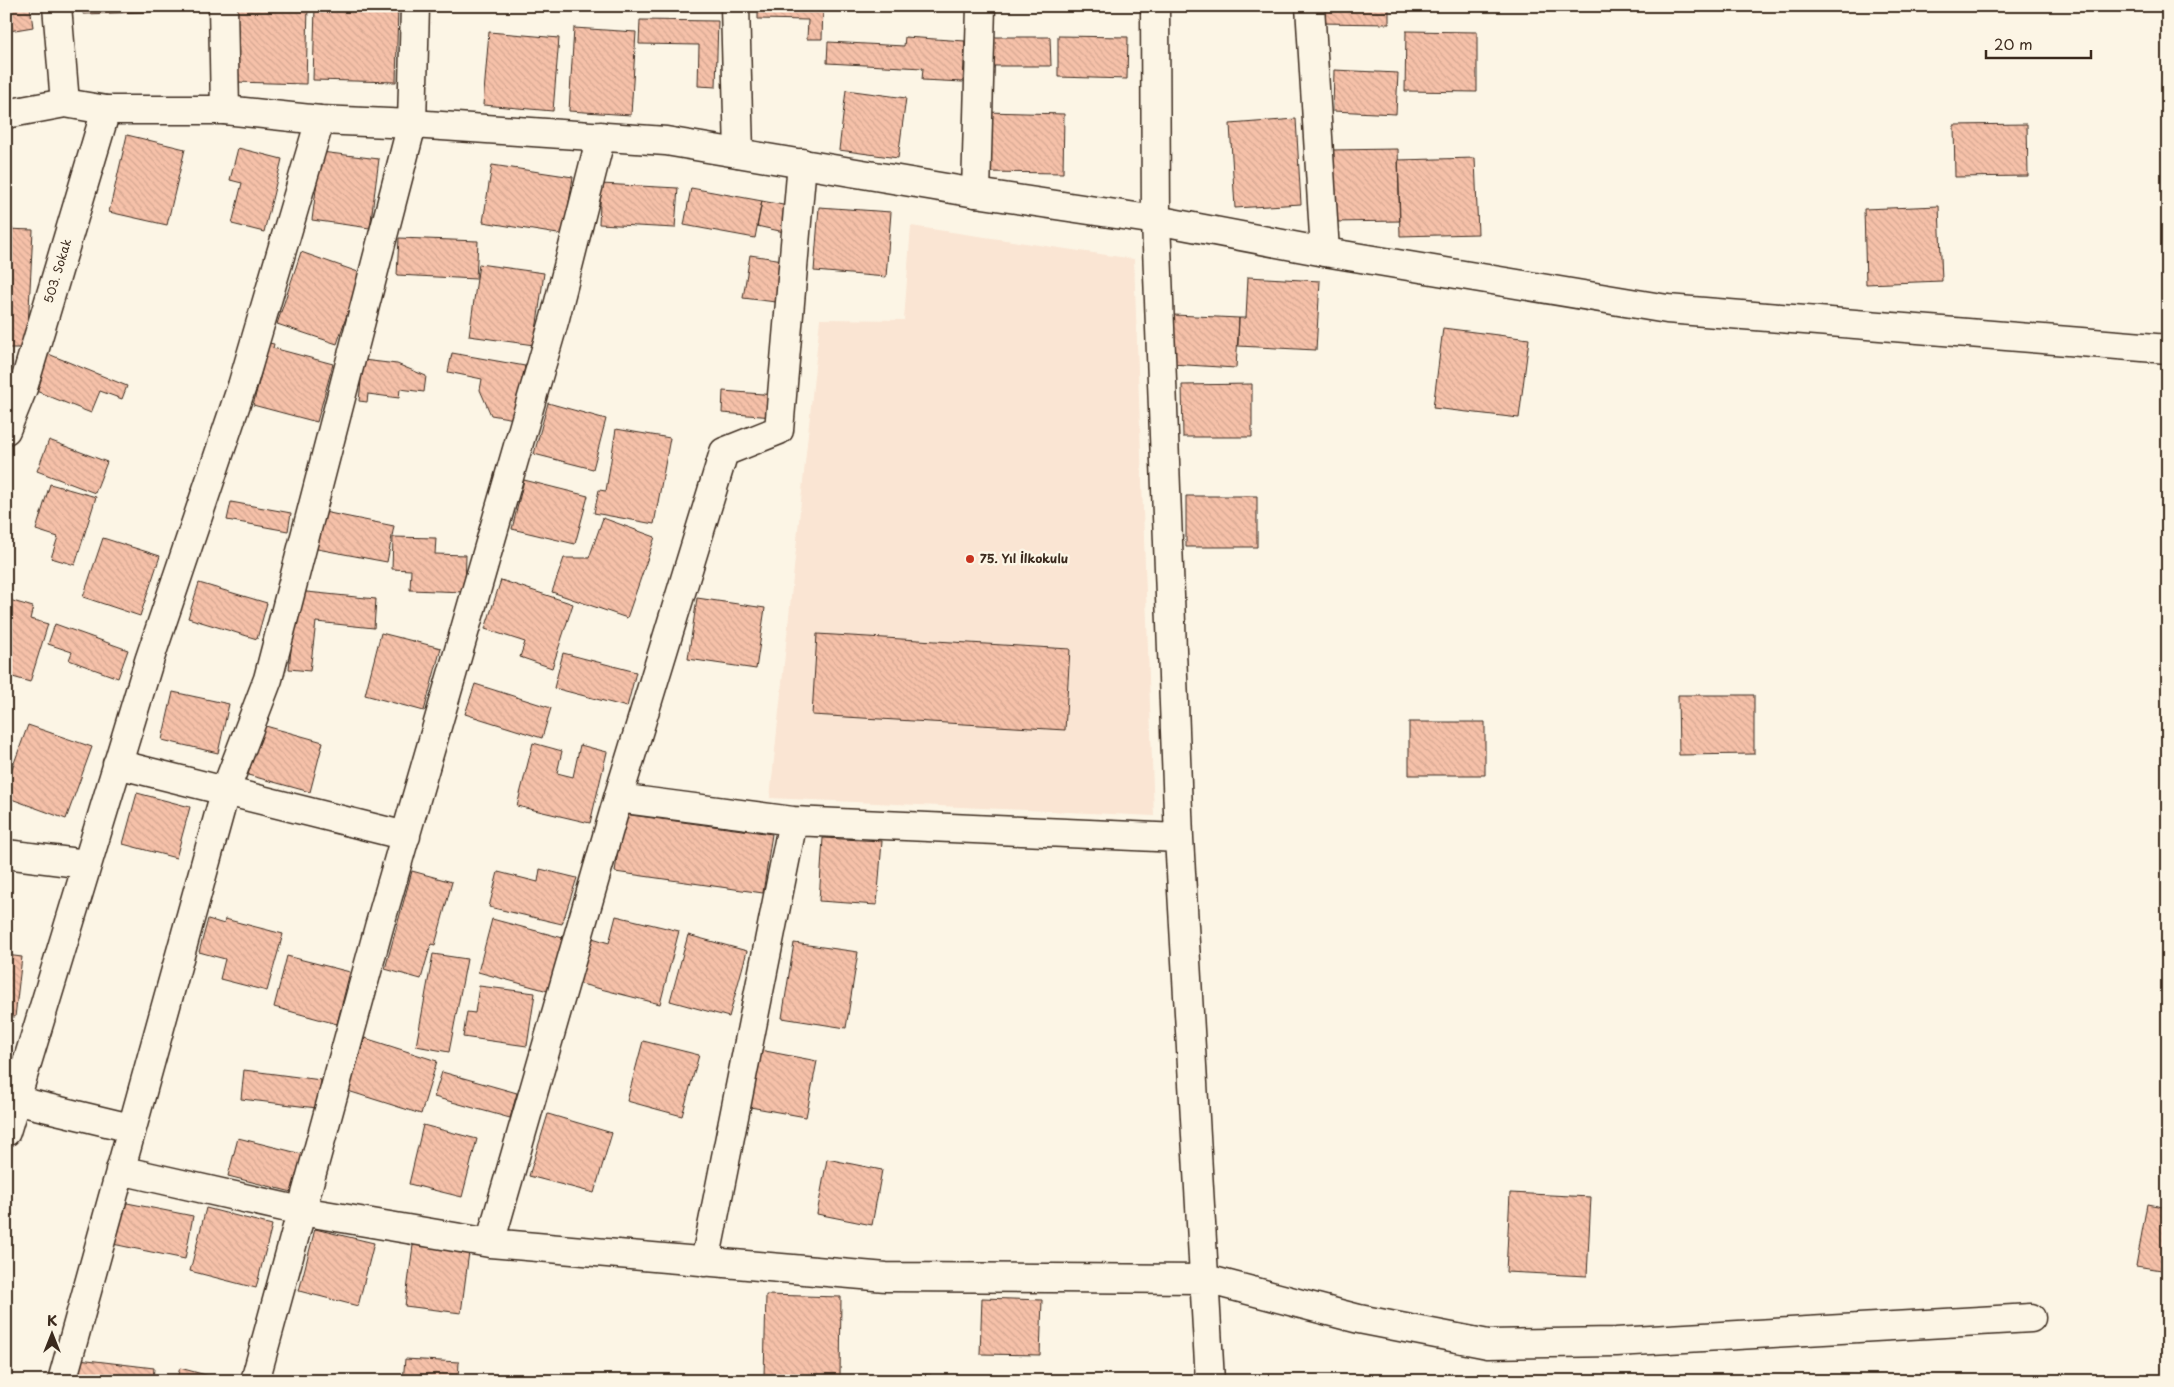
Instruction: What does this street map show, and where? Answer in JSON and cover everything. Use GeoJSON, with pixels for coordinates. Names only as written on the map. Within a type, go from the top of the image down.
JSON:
{"type":"FeatureCollection","features":[{"type":"Feature","properties":{"kind":"street"},"geometry":{"type":"LineString","coordinates":[[56,6],[65,103]]}},
{"type":"Feature","properties":{"kind":"street"},"geometry":{"type":"LineString","coordinates":[[223,6],[225,110]]}},
{"type":"Feature","properties":{"kind":"street"},"geometry":{"type":"LineString","coordinates":[[62,1381],[226,790],[268,678],[412,124],[415,6]]}},
{"type":"Feature","properties":{"kind":"street"},"geometry":{"type":"LineString","coordinates":[[735,6],[739,153]]}},
{"type":"Feature","properties":{"kind":"street"},"geometry":{"type":"LineString","coordinates":[[976,192],[980,6]]}},
{"type":"Feature","properties":{"kind":"street"},"geometry":{"type":"LineString","coordinates":[[1155,6],[1156,220],[1179,838],[1206,1279],[1210,1381]]}},
{"type":"Feature","properties":{"kind":"street"},"geometry":{"type":"LineString","coordinates":[[1310,6],[1325,252]]}},
{"type":"Feature","properties":{"kind":"street"},"geometry":{"type":"LineString","coordinates":[[6,114],[65,103],[106,110],[225,110],[320,120],[666,140],[1156,220],[1325,252],[1667,309],[2168,349]]}},
{"type":"Feature","properties":{"kind":"street","name":"503. Sokak"},"geometry":{"type":"LineString","coordinates":[[6,430],[23,388],[106,110]]}},
{"type":"Feature","properties":{"kind":"street"},"geometry":{"type":"LineString","coordinates":[[6,1132],[11,1099],[152,652],[242,386],[320,120]]}},
{"type":"Feature","properties":{"kind":"street"},"geometry":{"type":"LineString","coordinates":[[254,1381],[406,836],[555,318],[600,136]]}},
{"type":"Feature","properties":{"kind":"street"},"geometry":{"type":"LineString","coordinates":[[490,1243],[618,798],[724,452],[780,430],[802,163]]}},
{"type":"Feature","properties":{"kind":"street"},"geometry":{"type":"LineString","coordinates":[[117,764],[406,836]]}},
{"type":"Feature","properties":{"kind":"street"},"geometry":{"type":"LineString","coordinates":[[618,798],[793,821],[1179,838]]}},
{"type":"Feature","properties":{"kind":"street"},"geometry":{"type":"LineString","coordinates":[[705,1262],[793,821]]}},
{"type":"Feature","properties":{"kind":"street"},"geometry":{"type":"LineString","coordinates":[[6,854],[86,864]]}},
{"type":"Feature","properties":{"kind":"street"},"geometry":{"type":"LineString","coordinates":[[11,1099],[131,1128]]}},
{"type":"Feature","properties":{"kind":"street"},"geometry":{"type":"LineString","coordinates":[[120,1170],[301,1211],[490,1243],[886,1277],[1206,1279],[1359,1319],[1488,1344],[1616,1342],[2031,1318]]}},
{"type":"Feature","properties":{"kind":"shaded area","name":"75. Yıl İlkokulu"},"geometry":{"type":"Polygon","coordinates":[[[911,226],[1134,259],[1154,816],[770,798],[820,319],[904,320],[911,226]]]}},
{"type":"Feature","properties":{"kind":"building"},"geometry":{"type":"Polygon","coordinates":[[[6,6],[30,6],[33,27],[9,31],[6,6]]]}},
{"type":"Feature","properties":{"kind":"building"},"geometry":{"type":"Polygon","coordinates":[[[83,6],[207,6],[207,10],[83,14],[83,6]]]}},
{"type":"Feature","properties":{"kind":"building"},"geometry":{"type":"Polygon","coordinates":[[[237,6],[308,6],[306,84],[235,82],[237,6]]]}},
{"type":"Feature","properties":{"kind":"building"},"geometry":{"type":"Polygon","coordinates":[[[315,6],[398,6],[396,82],[313,80],[315,6]]]}},
{"type":"Feature","properties":{"kind":"building"},"geometry":{"type":"Polygon","coordinates":[[[758,6],[823,6],[822,39],[807,39],[808,20],[758,19],[758,6]]]}},
{"type":"Feature","properties":{"kind":"building"},"geometry":{"type":"Polygon","coordinates":[[[1319,6],[1389,6],[1389,24],[1319,23],[1319,6]]]}},
{"type":"Feature","properties":{"kind":"building"},"geometry":{"type":"Polygon","coordinates":[[[640,20],[718,21],[716,87],[698,86],[699,45],[639,44],[640,20]]]}},
{"type":"Feature","properties":{"kind":"building"},"geometry":{"type":"Polygon","coordinates":[[[574,28],[636,32],[631,115],[569,111],[574,28]]]}},
{"type":"Feature","properties":{"kind":"building"},"geometry":{"type":"Polygon","coordinates":[[[1406,31],[1477,32],[1477,92],[1405,91],[1406,31]]]}},
{"type":"Feature","properties":{"kind":"building"},"geometry":{"type":"Polygon","coordinates":[[[489,32],[559,38],[553,111],[483,105],[489,32]]]}},
{"type":"Feature","properties":{"kind":"building"},"geometry":{"type":"Polygon","coordinates":[[[1058,36],[1128,37],[1127,79],[1058,77],[1058,36]]]}},
{"type":"Feature","properties":{"kind":"building"},"geometry":{"type":"Polygon","coordinates":[[[905,37],[965,41],[963,82],[922,80],[923,68],[827,63],[828,42],[904,46],[905,37]]]}},
{"type":"Feature","properties":{"kind":"building"},"geometry":{"type":"Polygon","coordinates":[[[993,37],[1050,37],[1051,66],[993,66],[993,37]]]}},
{"type":"Feature","properties":{"kind":"building"},"geometry":{"type":"Polygon","coordinates":[[[1334,70],[1398,73],[1396,114],[1333,111],[1334,70]]]}},
{"type":"Feature","properties":{"kind":"building"},"geometry":{"type":"Polygon","coordinates":[[[846,90],[906,98],[898,158],[839,150],[846,90]]]}},
{"type":"Feature","properties":{"kind":"building"},"geometry":{"type":"Polygon","coordinates":[[[985,112],[1064,114],[1063,173],[984,172],[985,112]]]}},
{"type":"Feature","properties":{"kind":"building"},"geometry":{"type":"Polygon","coordinates":[[[1296,119],[1301,204],[1235,208],[1230,124],[1296,119]]]}},
{"type":"Feature","properties":{"kind":"building"},"geometry":{"type":"Polygon","coordinates":[[[2027,124],[2028,176],[1955,177],[1954,125],[2027,124]]]}},
{"type":"Feature","properties":{"kind":"building"},"geometry":{"type":"Polygon","coordinates":[[[127,135],[185,149],[167,225],[109,212],[127,135]]]}},
{"type":"Feature","properties":{"kind":"building"},"geometry":{"type":"Polygon","coordinates":[[[238,148],[282,159],[264,232],[232,224],[242,183],[230,180],[238,148]]]}},
{"type":"Feature","properties":{"kind":"building"},"geometry":{"type":"Polygon","coordinates":[[[1398,149],[1400,221],[1333,222],[1331,150],[1398,149]]]}},
{"type":"Feature","properties":{"kind":"building"},"geometry":{"type":"Polygon","coordinates":[[[321,152],[379,159],[370,228],[312,220],[321,152]]]}},
{"type":"Feature","properties":{"kind":"building"},"geometry":{"type":"Polygon","coordinates":[[[1475,158],[1478,234],[1400,236],[1398,160],[1475,158]]]}},
{"type":"Feature","properties":{"kind":"building"},"geometry":{"type":"Polygon","coordinates":[[[492,165],[573,177],[564,235],[483,222],[492,165]]]}},
{"type":"Feature","properties":{"kind":"building"},"geometry":{"type":"Polygon","coordinates":[[[601,184],[678,188],[675,228],[599,224],[601,184]]]}},
{"type":"Feature","properties":{"kind":"building"},"geometry":{"type":"Polygon","coordinates":[[[691,188],[762,201],[755,238],[684,225],[691,188]]]}},
{"type":"Feature","properties":{"kind":"building"},"geometry":{"type":"Polygon","coordinates":[[[762,201],[788,206],[784,232],[757,226],[762,201]]]}},
{"type":"Feature","properties":{"kind":"building"},"geometry":{"type":"Polygon","coordinates":[[[1939,206],[1942,281],[1866,284],[1864,209],[1939,206]]]}},
{"type":"Feature","properties":{"kind":"building"},"geometry":{"type":"Polygon","coordinates":[[[819,207],[891,212],[886,277],[814,271],[819,207]]]}},
{"type":"Feature","properties":{"kind":"building"},"geometry":{"type":"Polygon","coordinates":[[[6,229],[33,230],[27,348],[6,348],[6,229]]]}},
{"type":"Feature","properties":{"kind":"building"},"geometry":{"type":"Polygon","coordinates":[[[399,238],[478,241],[476,279],[397,275],[399,238]]]}},
{"type":"Feature","properties":{"kind":"building"},"geometry":{"type":"Polygon","coordinates":[[[301,252],[361,273],[337,344],[277,324],[301,252]]]}},
{"type":"Feature","properties":{"kind":"building"},"geometry":{"type":"Polygon","coordinates":[[[750,255],[783,260],[776,302],[743,298],[750,255]]]}},
{"type":"Feature","properties":{"kind":"building"},"geometry":{"type":"Polygon","coordinates":[[[479,264],[544,273],[534,345],[469,336],[479,264]]]}},
{"type":"Feature","properties":{"kind":"building"},"geometry":{"type":"Polygon","coordinates":[[[1248,277],[1320,281],[1316,350],[1238,346],[1239,318],[1246,318],[1248,277]]]}},
{"type":"Feature","properties":{"kind":"building"},"geometry":{"type":"Polygon","coordinates":[[[1174,315],[1239,318],[1236,368],[1171,364],[1174,315]]]}},
{"type":"Feature","properties":{"kind":"building"},"geometry":{"type":"Polygon","coordinates":[[[1443,328],[1529,339],[1519,418],[1433,408],[1443,328]]]}},
{"type":"Feature","properties":{"kind":"building"},"geometry":{"type":"Polygon","coordinates":[[[269,343],[274,344],[273,348],[333,364],[317,422],[253,405],[269,343]]]}},
{"type":"Feature","properties":{"kind":"building"},"geometry":{"type":"Polygon","coordinates":[[[46,353],[127,386],[122,399],[100,391],[91,413],[31,389],[46,353]]]}},
{"type":"Feature","properties":{"kind":"building"},"geometry":{"type":"Polygon","coordinates":[[[452,353],[525,366],[515,419],[491,415],[480,390],[482,379],[448,372],[452,353]]]}},
{"type":"Feature","properties":{"kind":"building"},"geometry":{"type":"Polygon","coordinates":[[[363,360],[397,364],[426,376],[424,392],[400,389],[399,398],[368,394],[367,402],[359,401],[363,360]]]}},
{"type":"Feature","properties":{"kind":"building"},"geometry":{"type":"Polygon","coordinates":[[[1252,384],[1252,437],[1183,437],[1182,385],[1252,384]]]}},
{"type":"Feature","properties":{"kind":"building"},"geometry":{"type":"Polygon","coordinates":[[[723,391],[775,395],[774,417],[722,413],[723,391]]]}},
{"type":"Feature","properties":{"kind":"building"},"geometry":{"type":"Polygon","coordinates":[[[548,403],[606,419],[593,469],[534,454],[548,403]]]}},
{"type":"Feature","properties":{"kind":"building"},"geometry":{"type":"Polygon","coordinates":[[[616,429],[670,438],[654,524],[594,513],[599,490],[606,491],[616,429]]]}},
{"type":"Feature","properties":{"kind":"building"},"geometry":{"type":"Polygon","coordinates":[[[49,440],[107,462],[95,493],[37,471],[49,440]]]}},
{"type":"Feature","properties":{"kind":"building"},"geometry":{"type":"Polygon","coordinates":[[[524,480],[588,496],[575,544],[512,529],[524,480]]]}},
{"type":"Feature","properties":{"kind":"building"},"geometry":{"type":"Polygon","coordinates":[[[50,484],[96,497],[75,565],[51,558],[58,537],[36,530],[50,484]]]}},
{"type":"Feature","properties":{"kind":"building"},"geometry":{"type":"Polygon","coordinates":[[[1186,496],[1257,496],[1257,547],[1186,547],[1186,496]]]}},
{"type":"Feature","properties":{"kind":"building"},"geometry":{"type":"Polygon","coordinates":[[[231,502],[291,513],[288,531],[227,520],[231,502]]]}},
{"type":"Feature","properties":{"kind":"building"},"geometry":{"type":"Polygon","coordinates":[[[319,511],[394,526],[387,562],[312,548],[319,511]]]}},
{"type":"Feature","properties":{"kind":"building"},"geometry":{"type":"Polygon","coordinates":[[[603,518],[655,537],[627,618],[552,592],[564,558],[589,558],[603,518]]]}},
{"type":"Feature","properties":{"kind":"building"},"geometry":{"type":"Polygon","coordinates":[[[393,537],[436,538],[435,554],[466,555],[465,592],[410,590],[411,570],[392,569],[393,537]]]}},
{"type":"Feature","properties":{"kind":"building"},"geometry":{"type":"Polygon","coordinates":[[[103,538],[160,556],[140,616],[83,597],[103,538]]]}},
{"type":"Feature","properties":{"kind":"building"},"geometry":{"type":"Polygon","coordinates":[[[501,580],[573,604],[552,668],[520,657],[525,642],[485,629],[501,580]]]}},
{"type":"Feature","properties":{"kind":"building"},"geometry":{"type":"Polygon","coordinates":[[[199,583],[267,603],[257,639],[188,618],[199,583]]]}},
{"type":"Feature","properties":{"kind":"building"},"geometry":{"type":"Polygon","coordinates":[[[297,591],[376,599],[374,628],[316,622],[310,671],[289,669],[297,591]]]}},
{"type":"Feature","properties":{"kind":"building"},"geometry":{"type":"Polygon","coordinates":[[[697,598],[765,608],[756,669],[688,659],[697,598]]]}},
{"type":"Feature","properties":{"kind":"building"},"geometry":{"type":"Polygon","coordinates":[[[6,599],[33,607],[30,619],[48,624],[30,682],[6,675],[6,666],[11,650],[6,648],[6,599]]]}},
{"type":"Feature","properties":{"kind":"building"},"geometry":{"type":"Polygon","coordinates":[[[55,624],[128,650],[118,678],[69,660],[72,652],[48,644],[55,624]]]}},
{"type":"Feature","properties":{"kind":"building"},"geometry":{"type":"Polygon","coordinates":[[[381,633],[441,648],[424,711],[365,695],[381,633]]]}},
{"type":"Feature","properties":{"kind":"building"},"geometry":{"type":"Polygon","coordinates":[[[817,634],[1070,649],[1065,730],[812,715],[817,634]]]}},
{"type":"Feature","properties":{"kind":"building"},"geometry":{"type":"Polygon","coordinates":[[[563,653],[636,672],[627,707],[554,688],[563,653]]]}},
{"type":"Feature","properties":{"kind":"building"},"geometry":{"type":"Polygon","coordinates":[[[475,684],[551,708],[542,738],[465,714],[475,684]]]}},
{"type":"Feature","properties":{"kind":"building"},"geometry":{"type":"Polygon","coordinates":[[[173,692],[229,704],[218,753],[162,740],[173,692]]]}},
{"type":"Feature","properties":{"kind":"building"},"geometry":{"type":"Polygon","coordinates":[[[1678,695],[1754,695],[1754,754],[1679,755],[1678,695]]]}},
{"type":"Feature","properties":{"kind":"building"},"geometry":{"type":"Polygon","coordinates":[[[1409,722],[1485,722],[1485,775],[1409,775],[1409,722]]]}},
{"type":"Feature","properties":{"kind":"building"},"geometry":{"type":"Polygon","coordinates":[[[28,725],[92,747],[66,819],[6,797],[6,785],[28,725]]]}},
{"type":"Feature","properties":{"kind":"building"},"geometry":{"type":"Polygon","coordinates":[[[262,725],[323,742],[310,792],[248,775],[262,725]]]}},
{"type":"Feature","properties":{"kind":"building"},"geometry":{"type":"Polygon","coordinates":[[[533,743],[562,751],[557,773],[573,777],[580,745],[607,752],[590,823],[517,806],[533,743]]]}},
{"type":"Feature","properties":{"kind":"building"},"geometry":{"type":"Polygon","coordinates":[[[137,793],[190,807],[176,858],[123,844],[137,793]]]}},
{"type":"Feature","properties":{"kind":"building"},"geometry":{"type":"Polygon","coordinates":[[[623,814],[772,834],[763,893],[615,872],[623,814]]]}},
{"type":"Feature","properties":{"kind":"building"},"geometry":{"type":"Polygon","coordinates":[[[823,838],[882,841],[877,905],[819,901],[823,838]]]}},
{"type":"Feature","properties":{"kind":"building"},"geometry":{"type":"Polygon","coordinates":[[[540,869],[577,878],[562,924],[489,907],[498,872],[538,882],[540,869]]]}},
{"type":"Feature","properties":{"kind":"building"},"geometry":{"type":"Polygon","coordinates":[[[412,871],[452,882],[435,945],[431,944],[421,979],[385,969],[412,871]]]}},
{"type":"Feature","properties":{"kind":"building"},"geometry":{"type":"Polygon","coordinates":[[[616,916],[679,931],[660,1004],[577,983],[589,937],[609,943],[616,916]]]}},
{"type":"Feature","properties":{"kind":"building"},"geometry":{"type":"Polygon","coordinates":[[[208,919],[224,924],[225,919],[283,934],[267,991],[220,979],[225,959],[199,952],[208,919]]]}},
{"type":"Feature","properties":{"kind":"building"},"geometry":{"type":"Polygon","coordinates":[[[492,919],[563,938],[548,991],[478,972],[492,919]]]}},
{"type":"Feature","properties":{"kind":"building"},"geometry":{"type":"Polygon","coordinates":[[[688,935],[747,951],[729,1017],[670,1001],[688,935]]]}},
{"type":"Feature","properties":{"kind":"building"},"geometry":{"type":"Polygon","coordinates":[[[794,943],[858,952],[846,1028],[782,1018],[794,943]]]}},
{"type":"Feature","properties":{"kind":"building"},"geometry":{"type":"Polygon","coordinates":[[[433,954],[467,959],[449,1052],[416,1046],[433,954]]]}},
{"type":"Feature","properties":{"kind":"building"},"geometry":{"type":"Polygon","coordinates":[[[6,955],[22,957],[15,1017],[6,1016],[6,955]]]}},
{"type":"Feature","properties":{"kind":"building"},"geometry":{"type":"Polygon","coordinates":[[[287,956],[350,972],[337,1024],[274,1007],[287,956]]]}},
{"type":"Feature","properties":{"kind":"building"},"geometry":{"type":"Polygon","coordinates":[[[479,986],[535,993],[527,1046],[463,1037],[467,1012],[475,1013],[479,986]]]}},
{"type":"Feature","properties":{"kind":"building"},"geometry":{"type":"Polygon","coordinates":[[[365,1038],[437,1061],[421,1114],[348,1091],[365,1038]]]}},
{"type":"Feature","properties":{"kind":"building"},"geometry":{"type":"Polygon","coordinates":[[[643,1041],[699,1055],[682,1116],[627,1101],[643,1041]]]}},
{"type":"Feature","properties":{"kind":"building"},"geometry":{"type":"Polygon","coordinates":[[[760,1050],[817,1061],[806,1117],[750,1107],[760,1050]]]}},
{"type":"Feature","properties":{"kind":"building"},"geometry":{"type":"Polygon","coordinates":[[[244,1070],[321,1080],[317,1108],[241,1099],[244,1070]]]}},
{"type":"Feature","properties":{"kind":"building"},"geometry":{"type":"Polygon","coordinates":[[[442,1072],[517,1093],[510,1118],[434,1097],[442,1072]]]}},
{"type":"Feature","properties":{"kind":"building"},"geometry":{"type":"Polygon","coordinates":[[[548,1114],[612,1133],[594,1193],[529,1176],[548,1114]]]}},
{"type":"Feature","properties":{"kind":"building"},"geometry":{"type":"Polygon","coordinates":[[[423,1125],[477,1139],[462,1197],[409,1184],[423,1125]]]}},
{"type":"Feature","properties":{"kind":"building"},"geometry":{"type":"Polygon","coordinates":[[[238,1138],[306,1155],[296,1193],[228,1176],[238,1138]]]}},
{"type":"Feature","properties":{"kind":"building"},"geometry":{"type":"Polygon","coordinates":[[[827,1159],[882,1170],[872,1225],[817,1214],[827,1159]]]}},
{"type":"Feature","properties":{"kind":"building"},"geometry":{"type":"Polygon","coordinates":[[[1510,1193],[1591,1197],[1587,1276],[1506,1272],[1510,1193]]]}},
{"type":"Feature","properties":{"kind":"building"},"geometry":{"type":"Polygon","coordinates":[[[117,1201],[193,1216],[185,1259],[108,1243],[117,1201]]]}},
{"type":"Feature","properties":{"kind":"building"},"geometry":{"type":"Polygon","coordinates":[[[2147,1204],[2168,1208],[2168,1271],[2136,1266],[2147,1204]]]}},
{"type":"Feature","properties":{"kind":"building"},"geometry":{"type":"Polygon","coordinates":[[[206,1208],[272,1225],[256,1288],[190,1271],[206,1208]]]}},
{"type":"Feature","properties":{"kind":"building"},"geometry":{"type":"Polygon","coordinates":[[[315,1229],[374,1243],[358,1306],[299,1291],[315,1229]]]}},
{"type":"Feature","properties":{"kind":"building"},"geometry":{"type":"Polygon","coordinates":[[[413,1245],[469,1252],[461,1313],[405,1306],[413,1245]]]}},
{"type":"Feature","properties":{"kind":"building"},"geometry":{"type":"Polygon","coordinates":[[[766,1295],[841,1297],[840,1377],[764,1376],[766,1295]]]}},
{"type":"Feature","properties":{"kind":"building"},"geometry":{"type":"Polygon","coordinates":[[[982,1298],[1042,1300],[1040,1355],[980,1354],[982,1298]]]}},
{"type":"Feature","properties":{"kind":"building"},"geometry":{"type":"Polygon","coordinates":[[[79,1359],[154,1368],[153,1381],[76,1381],[79,1359]]]}},
{"type":"Feature","properties":{"kind":"building"},"geometry":{"type":"Polygon","coordinates":[[[405,1359],[459,1362],[458,1381],[403,1381],[405,1359]]]}},
{"type":"Feature","properties":{"kind":"building"},"geometry":{"type":"Polygon","coordinates":[[[180,1368],[228,1381],[176,1381],[180,1368]]]}},
{"type":"Feature","properties":{"kind":"building"},"geometry":{"type":"Polygon","coordinates":[[[873,1374],[931,1375],[930,1381],[873,1381],[873,1374]]]}},
{"type":"Feature","properties":{"kind":"building"},"geometry":{"type":"Polygon","coordinates":[[[1766,1375],[1766,1381],[1695,1381],[1695,1378],[1766,1375]]]}},
{"type":"Feature","properties":{"kind":"place","name":"75. Yıl İlkokulu"},"geometry":{"type":"Point","coordinates":[970,559]}}]}
